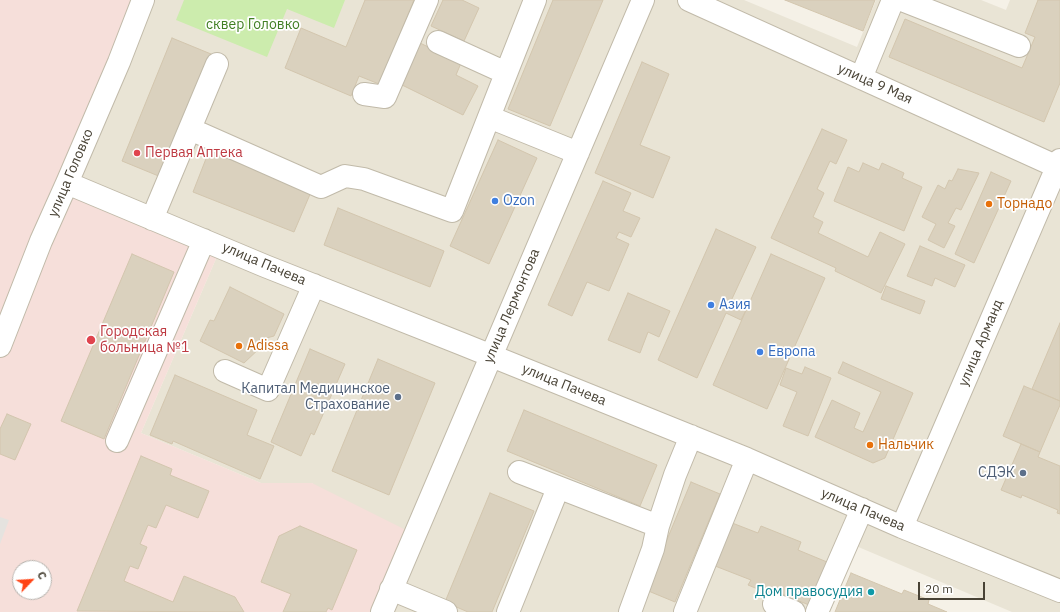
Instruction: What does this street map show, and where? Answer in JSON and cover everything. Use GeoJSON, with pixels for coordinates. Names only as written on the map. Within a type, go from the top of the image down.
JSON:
{"type":"FeatureCollection","features":[{"type":"Feature","properties":{"kind":"street","name":"улица Головко"},"geometry":{"type":"LineString","coordinates":[[0,346],[41,241],[67,183],[143,0]]}},
{"type":"Feature","properties":{"kind":"street"},"geometry":{"type":"LineString","coordinates":[[364,94],[385,97],[427,0]]}},
{"type":"Feature","properties":{"kind":"street"},"geometry":{"type":"LineString","coordinates":[[190,128],[321,187],[345,176],[358,178],[452,211],[535,0]]}},
{"type":"Feature","properties":{"kind":"street","name":"улица Лермонтова"},"geometry":{"type":"LineString","coordinates":[[382,612],[643,0]]}},
{"type":"Feature","properties":{"kind":"street","name":"улица 9 Мая"},"geometry":{"type":"LineString","coordinates":[[690,0],[861,78],[1059,165]]}},
{"type":"Feature","properties":{"kind":"street"},"geometry":{"type":"LineString","coordinates":[[861,78],[893,0]]}},
{"type":"Feature","properties":{"kind":"street"},"geometry":{"type":"LineString","coordinates":[[902,0],[1019,46]]}},
{"type":"Feature","properties":{"kind":"street"},"geometry":{"type":"LineString","coordinates":[[438,42],[506,73]]}},
{"type":"Feature","properties":{"kind":"street"},"geometry":{"type":"LineString","coordinates":[[152,219],[217,64]]}},
{"type":"Feature","properties":{"kind":"street"},"geometry":{"type":"LineString","coordinates":[[489,117],[578,153]]}},
{"type":"Feature","properties":{"kind":"street","name":"улица Арманд"},"geometry":{"type":"LineString","coordinates":[[902,527],[1059,165]]}},
{"type":"Feature","properties":{"kind":"street","name":"улица Пачева"},"geometry":{"type":"LineString","coordinates":[[67,183],[314,285],[691,436],[902,527],[1060,590]]}},
{"type":"Feature","properties":{"kind":"street"},"geometry":{"type":"LineString","coordinates":[[117,441],[204,240]]}},
{"type":"Feature","properties":{"kind":"street"},"geometry":{"type":"LineString","coordinates":[[225,371],[268,390],[314,285]]}},
{"type":"Feature","properties":{"kind":"street"},"geometry":{"type":"LineString","coordinates":[[630,612],[653,549],[658,526],[675,475],[691,436]]}},
{"type":"Feature","properties":{"kind":"street"},"geometry":{"type":"LineString","coordinates":[[685,612],[747,459]]}},
{"type":"Feature","properties":{"kind":"street"},"geometry":{"type":"LineString","coordinates":[[519,472],[658,526]]}},
{"type":"Feature","properties":{"kind":"street"},"geometry":{"type":"LineString","coordinates":[[508,612],[558,488]]}},
{"type":"Feature","properties":{"kind":"street"},"geometry":{"type":"LineString","coordinates":[[817,612],[862,509]]}},
{"type":"Feature","properties":{"kind":"street"},"geometry":{"type":"LineString","coordinates":[[391,589],[446,612]]}},
{"type":"Feature","properties":{"kind":"street"},"geometry":{"type":"LineString","coordinates":[[774,604],[794,612]]}},
{"type":"Feature","properties":{"kind":"shaded area","name":"Городская больница №1"},"geometry":{"type":"Polygon","coordinates":[[[0,0],[143,0],[67,183],[221,247],[141,433],[261,483],[312,483],[414,534],[382,612],[0,612],[0,0]]]}},
{"type":"Feature","properties":{"kind":"shaded area"},"geometry":{"type":"Polygon","coordinates":[[[143,0],[744,0],[857,47],[876,0],[981,0],[1006,10],[1010,0],[1060,0],[1060,612],[1012,612],[856,546],[827,612],[382,612],[312,483],[261,483],[141,433],[221,247],[67,183],[143,0]]]}},
{"type":"Feature","properties":{"kind":"shaded area"},"geometry":{"type":"Polygon","coordinates":[[[0,517],[9,520],[0,544],[0,517]]]}},
{"type":"Feature","properties":{"kind":"green space","name":"сквер Головко"},"geometry":{"type":"Polygon","coordinates":[[[184,0],[345,0],[334,28],[287,9],[267,57],[176,20],[184,0]]]}},
{"type":"Feature","properties":{"kind":"building"},"geometry":{"type":"Polygon","coordinates":[[[365,0],[414,0],[379,84],[359,76],[351,96],[285,68],[301,28],[346,47],[365,0]]]}},
{"type":"Feature","properties":{"kind":"building"},"geometry":{"type":"Polygon","coordinates":[[[443,0],[462,0],[479,8],[464,41],[431,26],[443,0]]]}},
{"type":"Feature","properties":{"kind":"building"},"geometry":{"type":"Polygon","coordinates":[[[553,0],[603,0],[550,126],[508,109],[553,0]]]}},
{"type":"Feature","properties":{"kind":"building"},"geometry":{"type":"Polygon","coordinates":[[[785,0],[875,0],[863,31],[785,0]]]}},
{"type":"Feature","properties":{"kind":"building"},"geometry":{"type":"Polygon","coordinates":[[[1038,0],[1060,0],[1060,83],[1044,122],[889,57],[905,19],[1022,68],[1035,37],[1025,33],[1038,0]]]}},
{"type":"Feature","properties":{"kind":"building"},"geometry":{"type":"Polygon","coordinates":[[[172,38],[211,54],[161,177],[122,161],[172,38]]]}},
{"type":"Feature","properties":{"kind":"building"},"geometry":{"type":"Polygon","coordinates":[[[420,43],[461,63],[456,75],[478,86],[463,115],[400,84],[420,43]]]}},
{"type":"Feature","properties":{"kind":"building"},"geometry":{"type":"Polygon","coordinates":[[[642,62],[669,74],[640,145],[670,157],[653,198],[595,173],[642,62]]]}},
{"type":"Feature","properties":{"kind":"building"},"geometry":{"type":"Polygon","coordinates":[[[822,129],[847,140],[836,164],[830,161],[817,189],[824,193],[813,217],[823,222],[818,233],[868,257],[880,232],[905,244],[881,293],[835,271],[836,268],[771,238],[822,129]]]}},
{"type":"Feature","properties":{"kind":"building"},"geometry":{"type":"Polygon","coordinates":[[[498,140],[537,158],[489,264],[450,246],[498,140]]]}},
{"type":"Feature","properties":{"kind":"building"},"geometry":{"type":"Polygon","coordinates":[[[209,151],[311,192],[294,232],[193,192],[209,151]]]}},
{"type":"Feature","properties":{"kind":"building"},"geometry":{"type":"Polygon","coordinates":[[[863,163],[879,170],[882,163],[904,173],[902,178],[922,187],[904,231],[834,201],[848,167],[859,172],[863,163]]]}},
{"type":"Feature","properties":{"kind":"building"},"geometry":{"type":"Polygon","coordinates":[[[958,169],[979,173],[961,210],[956,208],[948,223],[955,226],[944,248],[928,240],[936,224],[922,217],[938,185],[945,189],[949,180],[952,181],[958,169]]]}},
{"type":"Feature","properties":{"kind":"building"},"geometry":{"type":"Polygon","coordinates":[[[991,172],[1011,181],[974,263],[955,254],[991,172]]]}},
{"type":"Feature","properties":{"kind":"building"},"geometry":{"type":"Polygon","coordinates":[[[603,181],[631,193],[623,211],[640,218],[631,237],[619,232],[616,238],[629,244],[609,291],[587,282],[572,316],[548,305],[603,181]]]}},
{"type":"Feature","properties":{"kind":"building"},"geometry":{"type":"Polygon","coordinates":[[[338,208],[444,251],[430,287],[324,245],[338,208]]]}},
{"type":"Feature","properties":{"kind":"building","name":"Азия"},"geometry":{"type":"Polygon","coordinates":[[[716,229],[756,247],[731,301],[747,308],[741,320],[726,313],[697,378],[658,360],[716,229]]]}},
{"type":"Feature","properties":{"kind":"building"},"geometry":{"type":"Polygon","coordinates":[[[920,246],[965,265],[955,287],[935,278],[932,286],[907,276],[920,246]]]}},
{"type":"Feature","properties":{"kind":"building"},"geometry":{"type":"Polygon","coordinates":[[[132,254],[174,272],[104,439],[61,421],[132,254]]]}},
{"type":"Feature","properties":{"kind":"building","name":"Европа"},"geometry":{"type":"Polygon","coordinates":[[[771,254],[825,278],[767,409],[713,385],[771,254]]]}},
{"type":"Feature","properties":{"kind":"building"},"geometry":{"type":"Polygon","coordinates":[[[886,286],[925,301],[920,314],[881,299],[886,286]]]}},
{"type":"Feature","properties":{"kind":"building"},"geometry":{"type":"Polygon","coordinates":[[[230,287],[284,314],[274,336],[259,340],[262,346],[244,363],[200,341],[210,320],[214,321],[230,287]]]}},
{"type":"Feature","properties":{"kind":"building"},"geometry":{"type":"Polygon","coordinates":[[[628,293],[670,311],[659,337],[648,332],[640,353],[608,340],[628,293]]]}},
{"type":"Feature","properties":{"kind":"building"},"geometry":{"type":"Polygon","coordinates":[[[1060,323],[1060,401],[1032,389],[1060,323]]]}},
{"type":"Feature","properties":{"kind":"building"},"geometry":{"type":"Polygon","coordinates":[[[310,349],[345,364],[314,435],[311,433],[301,456],[271,442],[310,349]]]}},
{"type":"Feature","properties":{"kind":"building"},"geometry":{"type":"Polygon","coordinates":[[[378,359],[435,383],[389,495],[332,471],[378,359]]]}},
{"type":"Feature","properties":{"kind":"building"},"geometry":{"type":"Polygon","coordinates":[[[843,362],[913,393],[885,458],[873,463],[815,437],[832,400],[860,413],[854,428],[863,432],[881,392],[838,373],[843,362]]]}},
{"type":"Feature","properties":{"kind":"building"},"geometry":{"type":"Polygon","coordinates":[[[805,367],[831,378],[808,436],[783,426],[797,392],[780,385],[786,368],[802,374],[805,367]]]}},
{"type":"Feature","properties":{"kind":"building"},"geometry":{"type":"Polygon","coordinates":[[[175,375],[257,410],[247,435],[274,446],[260,479],[173,441],[172,444],[150,435],[175,375]]]}},
{"type":"Feature","properties":{"kind":"building"},"geometry":{"type":"Polygon","coordinates":[[[1024,386],[1060,401],[1060,405],[1040,452],[1003,436],[1024,386]]]}},
{"type":"Feature","properties":{"kind":"building"},"geometry":{"type":"Polygon","coordinates":[[[524,410],[657,465],[640,506],[507,451],[524,410]]]}},
{"type":"Feature","properties":{"kind":"building"},"geometry":{"type":"Polygon","coordinates":[[[7,414],[31,424],[15,460],[0,454],[0,429],[7,414]]]}},
{"type":"Feature","properties":{"kind":"building"},"geometry":{"type":"Polygon","coordinates":[[[1021,444],[1040,452],[1038,457],[1060,466],[1060,514],[1057,513],[1058,510],[1022,495],[1021,498],[1001,490],[1021,444]]]}},
{"type":"Feature","properties":{"kind":"building"},"geometry":{"type":"Polygon","coordinates":[[[141,456],[172,469],[170,475],[209,491],[198,518],[166,505],[156,528],[148,525],[140,544],[147,547],[138,569],[130,566],[124,581],[173,602],[184,576],[235,597],[244,612],[77,611],[141,456]]]}},
{"type":"Feature","properties":{"kind":"building"},"geometry":{"type":"Polygon","coordinates":[[[691,482],[720,494],[675,602],[646,590],[691,482]]]}},
{"type":"Feature","properties":{"kind":"building"},"geometry":{"type":"Polygon","coordinates":[[[490,493],[534,511],[492,612],[468,612],[445,602],[490,493]]]}},
{"type":"Feature","properties":{"kind":"building"},"geometry":{"type":"Polygon","coordinates":[[[727,521],[758,533],[761,526],[801,542],[798,550],[827,562],[809,605],[772,590],[770,594],[748,585],[751,580],[710,564],[727,521]]]}},
{"type":"Feature","properties":{"kind":"building"},"geometry":{"type":"Polygon","coordinates":[[[300,526],[357,550],[332,610],[328,608],[326,612],[283,612],[291,594],[261,582],[279,536],[300,526]]]}},
{"type":"Feature","properties":{"kind":"building","name":"Дом правосудия"},"geometry":{"type":"Polygon","coordinates":[[[851,573],[902,594],[904,590],[929,600],[928,604],[947,612],[835,612],[851,573]]]}},
{"type":"Feature","properties":{"kind":"place","name":"Первая Аптека"},"geometry":{"type":"Point","coordinates":[137,153]}},
{"type":"Feature","properties":{"kind":"place","name":"Ozon"},"geometry":{"type":"Point","coordinates":[495,201]}},
{"type":"Feature","properties":{"kind":"place","name":"Торнадо"},"geometry":{"type":"Point","coordinates":[989,204]}},
{"type":"Feature","properties":{"kind":"place","name":"Азия"},"geometry":{"type":"Point","coordinates":[711,305]}},
{"type":"Feature","properties":{"kind":"place","name":"Городская больница №1"},"geometry":{"type":"Point","coordinates":[91,340]}},
{"type":"Feature","properties":{"kind":"place","name":"Adissa"},"geometry":{"type":"Point","coordinates":[239,346]}},
{"type":"Feature","properties":{"kind":"place","name":"Европа"},"geometry":{"type":"Point","coordinates":[760,352]}},
{"type":"Feature","properties":{"kind":"place","name":"Капитал Медицинское Страхование"},"geometry":{"type":"Point","coordinates":[398,397]}},
{"type":"Feature","properties":{"kind":"place","name":"Нальчик"},"geometry":{"type":"Point","coordinates":[870,445]}},
{"type":"Feature","properties":{"kind":"place","name":"СДЭК"},"geometry":{"type":"Point","coordinates":[1023,473]}},
{"type":"Feature","properties":{"kind":"place","name":"Дом правосудия"},"geometry":{"type":"Point","coordinates":[871,592]}}]}
